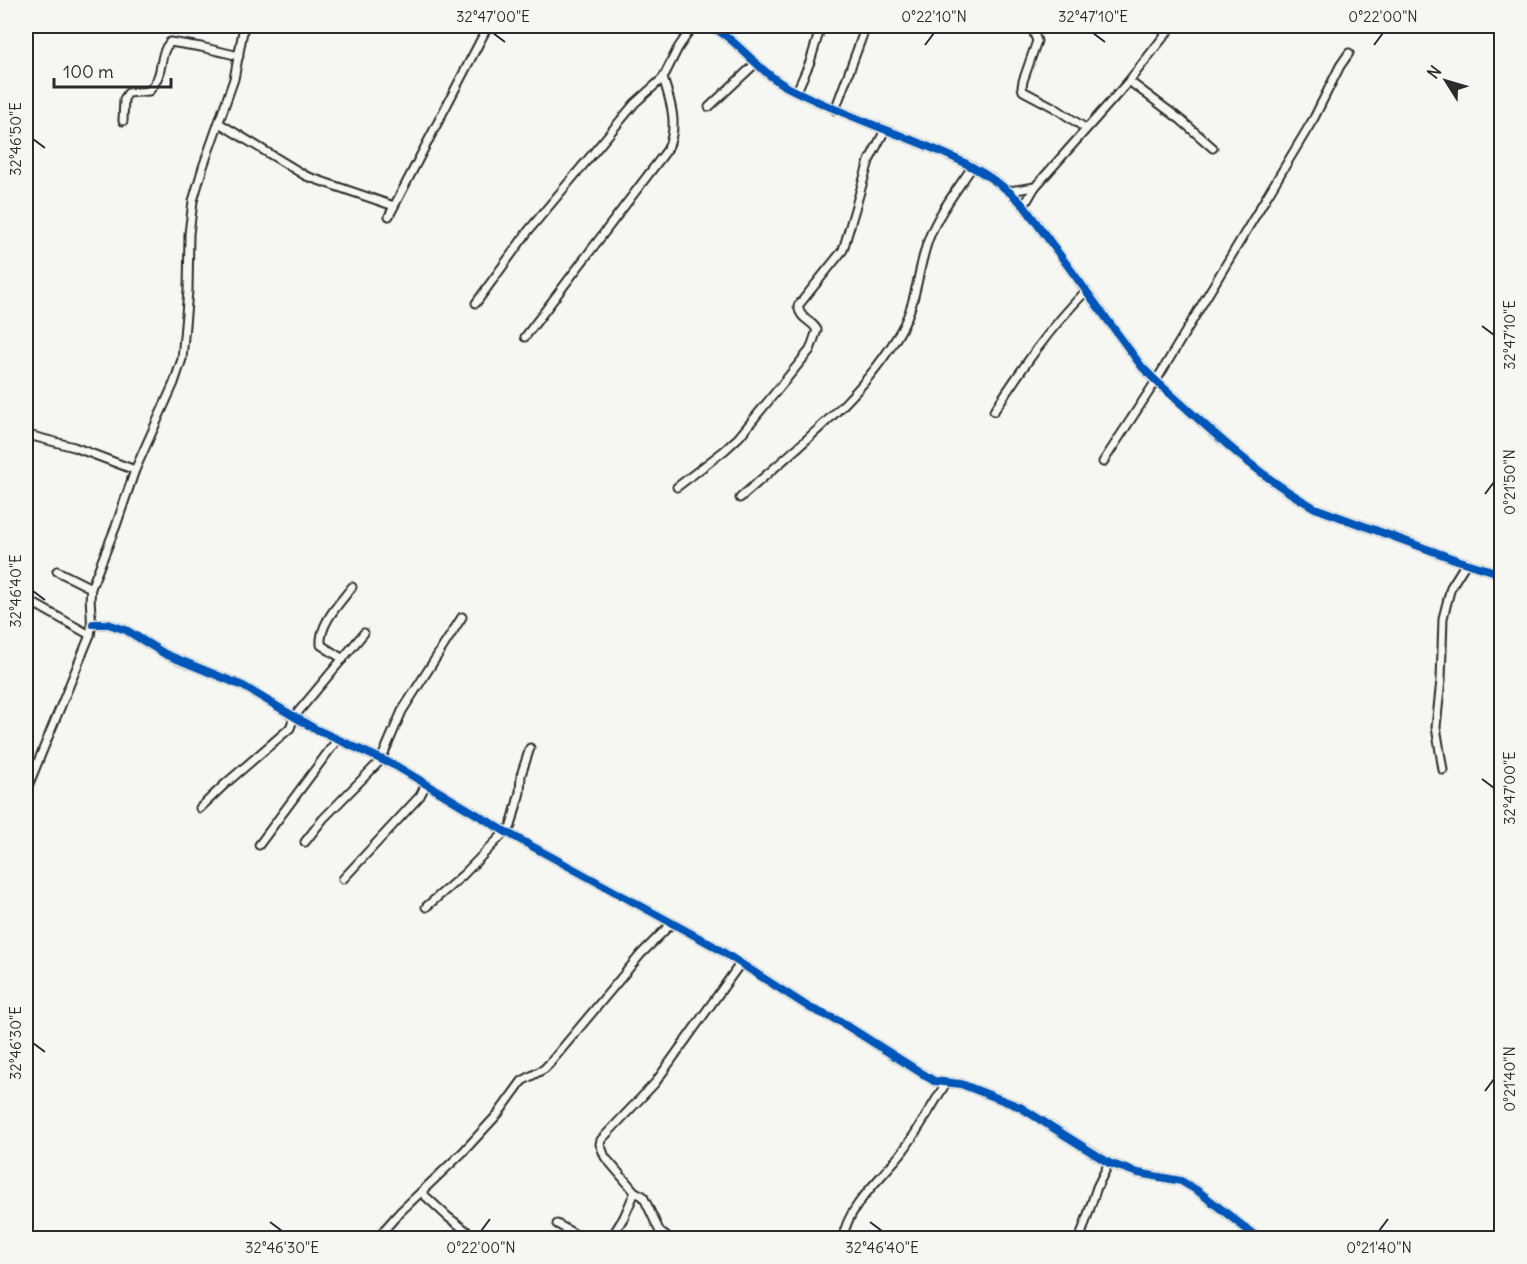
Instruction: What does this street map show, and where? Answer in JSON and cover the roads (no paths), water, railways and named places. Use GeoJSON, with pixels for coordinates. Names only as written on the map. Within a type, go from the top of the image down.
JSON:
{"type":"FeatureCollection","features":[{"type":"Feature","properties":{"kind":"street"},"geometry":{"type":"LineString","coordinates":[[26,791],[90,635],[93,624],[91,588],[135,470],[174,383],[182,359],[193,201],[234,79],[244,26]]}},
{"type":"Feature","properties":{"kind":"street"},"geometry":{"type":"LineString","coordinates":[[389,216],[488,26]]}},
{"type":"Feature","properties":{"kind":"street"},"geometry":{"type":"LineString","coordinates":[[476,303],[529,230],[635,103],[663,78],[678,48],[693,26]]}},
{"type":"Feature","properties":{"kind":"street"},"geometry":{"type":"LineString","coordinates":[[710,26],[730,38],[766,73],[796,92],[950,156],[1009,191],[1024,206],[1142,367],[1260,472],[1294,497],[1315,508],[1502,574]]}},
{"type":"Feature","properties":{"kind":"street"},"geometry":{"type":"LineString","coordinates":[[796,92],[810,62],[821,26]]}},
{"type":"Feature","properties":{"kind":"street"},"geometry":{"type":"LineString","coordinates":[[835,110],[866,26]]}},
{"type":"Feature","properties":{"kind":"street"},"geometry":{"type":"LineString","coordinates":[[1027,26],[1036,35],[1037,41],[1023,81],[1023,91],[1055,108],[1085,128]]}},
{"type":"Feature","properties":{"kind":"street"},"geometry":{"type":"LineString","coordinates":[[1024,206],[1035,188],[1085,128],[1129,81],[1172,26]]}},
{"type":"Feature","properties":{"kind":"street"},"geometry":{"type":"LineString","coordinates":[[123,121],[123,99],[128,93],[149,92],[156,84],[168,44],[201,47],[239,56]]}},
{"type":"Feature","properties":{"kind":"street"},"geometry":{"type":"LineString","coordinates":[[1103,462],[1156,381],[1314,117],[1349,53]]}},
{"type":"Feature","properties":{"kind":"street"},"geometry":{"type":"LineString","coordinates":[[709,107],[755,64]]}},
{"type":"Feature","properties":{"kind":"street"},"geometry":{"type":"LineString","coordinates":[[525,337],[667,150],[672,139],[673,121],[663,78]]}},
{"type":"Feature","properties":{"kind":"street"},"geometry":{"type":"LineString","coordinates":[[1129,81],[1181,120],[1213,148]]}},
{"type":"Feature","properties":{"kind":"street"},"geometry":{"type":"LineString","coordinates":[[219,123],[306,176],[394,206]]}},
{"type":"Feature","properties":{"kind":"street"},"geometry":{"type":"LineString","coordinates":[[677,487],[725,450],[739,436],[810,350],[817,330],[800,315],[798,306],[843,250],[869,161],[885,130]]}},
{"type":"Feature","properties":{"kind":"street"},"geometry":{"type":"LineString","coordinates":[[740,498],[831,417],[872,373],[890,349],[903,327],[929,238],[940,215],[972,167]]}},
{"type":"Feature","properties":{"kind":"street"},"geometry":{"type":"LineString","coordinates":[[1009,191],[1035,188]]}},
{"type":"Feature","properties":{"kind":"street"},"geometry":{"type":"LineString","coordinates":[[994,411],[1027,361],[1057,322],[1086,291]]}},
{"type":"Feature","properties":{"kind":"street"},"geometry":{"type":"LineString","coordinates":[[32,436],[74,447],[135,470]]}},
{"type":"Feature","properties":{"kind":"street"},"geometry":{"type":"LineString","coordinates":[[1443,770],[1436,727],[1441,680],[1443,618],[1451,587],[1466,563]]}},
{"type":"Feature","properties":{"kind":"street"},"geometry":{"type":"LineString","coordinates":[[57,571],[91,588]]}},
{"type":"Feature","properties":{"kind":"street"},"geometry":{"type":"LineString","coordinates":[[343,659],[321,645],[320,636],[331,615],[352,587]]}},
{"type":"Feature","properties":{"kind":"street"},"geometry":{"type":"LineString","coordinates":[[26,600],[90,635]]}},
{"type":"Feature","properties":{"kind":"street"},"geometry":{"type":"LineString","coordinates":[[305,842],[323,819],[381,760],[402,711],[462,616]]}},
{"type":"Feature","properties":{"kind":"street"},"geometry":{"type":"LineString","coordinates":[[93,624],[108,624],[126,630],[165,654],[243,686],[337,740],[396,766],[506,832],[712,945],[810,1008],[841,1022],[934,1081],[961,1084],[1020,1107],[1109,1163],[1138,1173],[1181,1181],[1198,1191],[1258,1239]]}},
{"type":"Feature","properties":{"kind":"street"},"geometry":{"type":"LineString","coordinates":[[200,808],[224,784],[290,728],[294,717],[364,633]]}},
{"type":"Feature","properties":{"kind":"street"},"geometry":{"type":"LineString","coordinates":[[259,845],[337,740]]}},
{"type":"Feature","properties":{"kind":"street"},"geometry":{"type":"LineString","coordinates":[[426,907],[463,875],[512,826],[520,792],[521,775],[530,748]]}},
{"type":"Feature","properties":{"kind":"street"},"geometry":{"type":"LineString","coordinates":[[343,879],[420,796],[426,784]]}},
{"type":"Feature","properties":{"kind":"street"},"geometry":{"type":"LineString","coordinates":[[377,1239],[498,1114],[522,1081],[544,1069],[550,1063],[641,954],[672,923]]}},
{"type":"Feature","properties":{"kind":"street"},"geometry":{"type":"LineString","coordinates":[[668,1239],[660,1232],[643,1196],[636,1192],[605,1157],[600,1148],[601,1140],[655,1083],[740,964]]}},
{"type":"Feature","properties":{"kind":"street"},"geometry":{"type":"LineString","coordinates":[[843,1239],[844,1230],[860,1202],[903,1150],[946,1083]]}},
{"type":"Feature","properties":{"kind":"street"},"geometry":{"type":"LineString","coordinates":[[1080,1239],[1109,1163]]}},
{"type":"Feature","properties":{"kind":"street"},"geometry":{"type":"LineString","coordinates":[[421,1192],[476,1239]]}},
{"type":"Feature","properties":{"kind":"street"},"geometry":{"type":"LineString","coordinates":[[611,1239],[636,1192]]}},
{"type":"Feature","properties":{"kind":"street"},"geometry":{"type":"LineString","coordinates":[[557,1224],[582,1239]]}}]}
